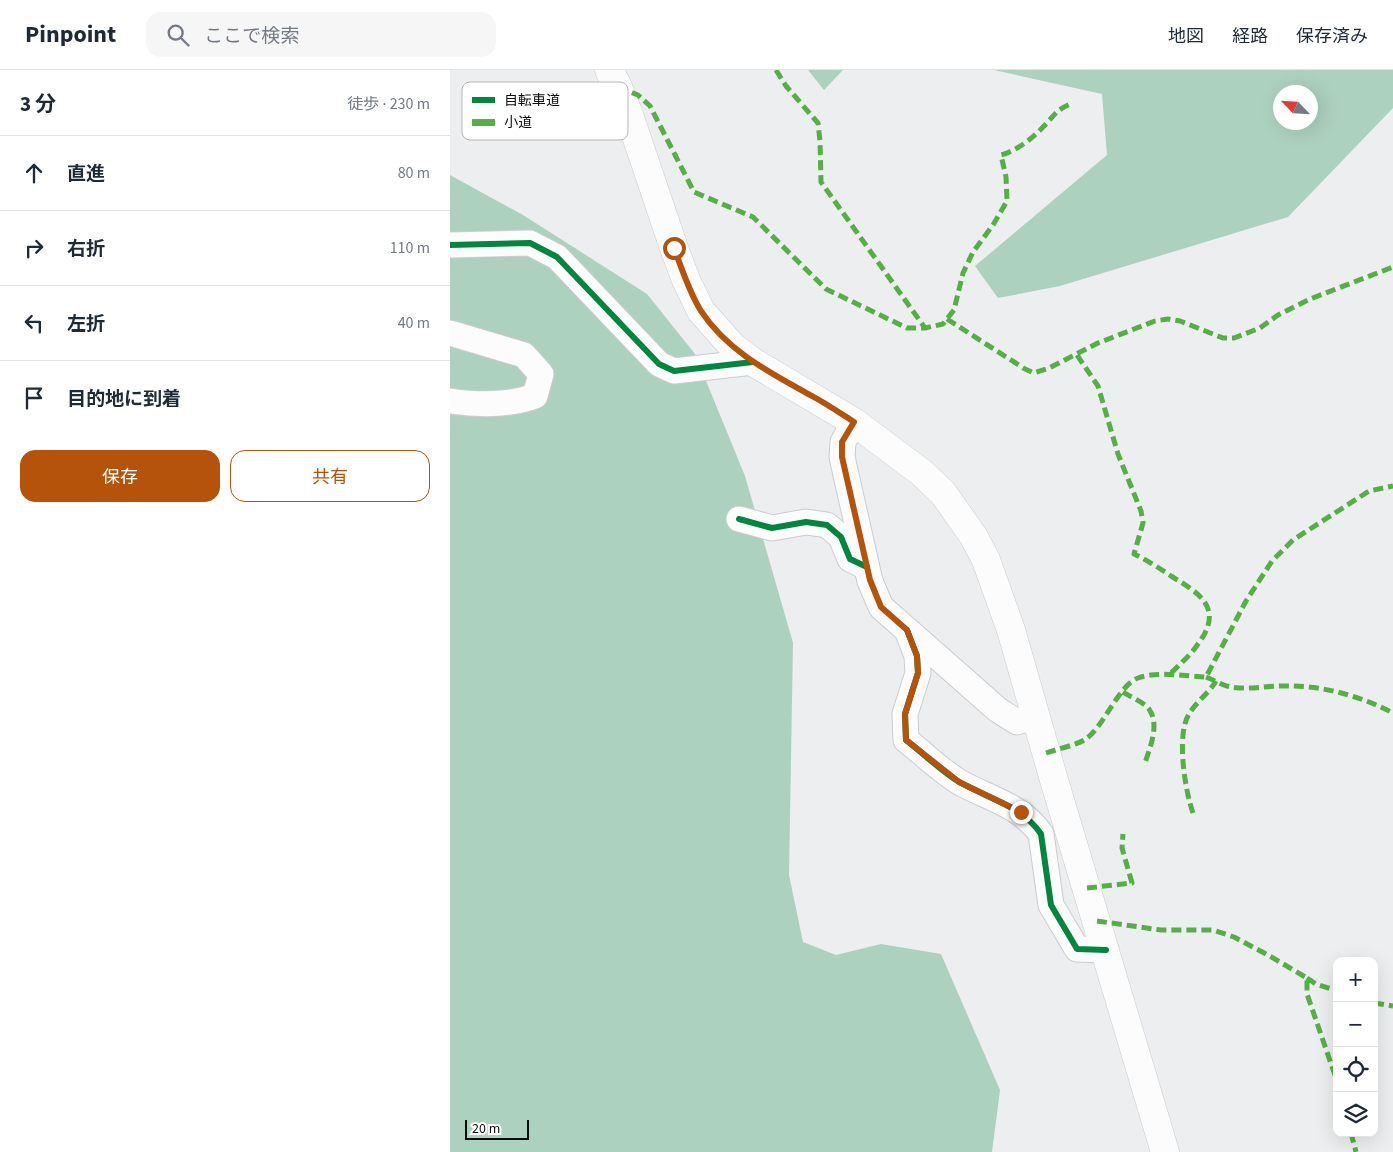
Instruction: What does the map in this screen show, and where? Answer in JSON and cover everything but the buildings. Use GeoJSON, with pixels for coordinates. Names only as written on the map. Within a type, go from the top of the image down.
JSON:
{"type":"FeatureCollection","features":[{"type":"Feature","properties":{"kind":"main road"},"geometry":{"type":"LineString","coordinates":[[609,70],[615,82]]}},
{"type":"Feature","properties":{"kind":"main road"},"geometry":{"type":"LineString","coordinates":[[628,112],[686,280],[701,311],[733,347],[753,362],[854,422],[922,473],[943,493],[974,537],[986,560],[1011,630],[1165,1152]]}},
{"type":"Feature","properties":{"kind":"street"},"geometry":{"type":"LineString","coordinates":[[450,245],[530,243],[556,257],[659,364],[674,371],[753,362]]}},
{"type":"Feature","properties":{"kind":"street"},"geometry":{"type":"LineString","coordinates":[[450,333],[524,355],[541,374],[535,396],[520,402],[473,404],[450,400]]}},
{"type":"Feature","properties":{"kind":"street"},"geometry":{"type":"LineString","coordinates":[[854,422],[842,442],[842,457],[870,580],[881,607],[998,710],[1017,722],[1036,716]]}},
{"type":"Feature","properties":{"kind":"street"},"geometry":{"type":"LineString","coordinates":[[739,519],[772,528],[806,522],[827,525],[841,537],[850,559],[867,567]]}},
{"type":"Feature","properties":{"kind":"street"},"geometry":{"type":"LineString","coordinates":[[907,630],[917,656],[918,673],[905,714],[906,740],[959,782],[1021,812],[1035,826],[1041,834],[1051,905],[1077,949],[1106,950]]}},
{"type":"Feature","properties":{"kind":"green space"},"geometry":{"type":"Polygon","coordinates":[[[808,70],[843,70],[824,90],[808,70]]]}},
{"type":"Feature","properties":{"kind":"green space"},"geometry":{"type":"Polygon","coordinates":[[[994,70],[1393,70],[1393,108],[1288,217],[1060,286],[998,298],[975,266],[1107,155],[1102,94],[994,70]]]}},
{"type":"Feature","properties":{"kind":"green space"},"geometry":{"type":"Polygon","coordinates":[[[450,175],[523,215],[647,294],[695,354],[745,476],[793,643],[789,875],[803,942],[836,955],[881,944],[941,954],[1000,1090],[992,1152],[450,1152],[450,175]]]}},
{"type":"Feature","properties":{"kind":"marked path"},"geometry":{"type":"LineString","coordinates":[[776,70],[786,86],[818,123],[821,182],[925,328]]}},
{"type":"Feature","properties":{"kind":"marked path"},"geometry":{"type":"LineString","coordinates":[[628,91],[638,95],[650,106],[694,192],[753,217],[826,289],[907,328],[925,328],[943,324],[954,310],[963,273],[973,252],[993,225],[1007,201],[1006,177],[1001,155],[1024,144],[1059,110],[1073,103]]}},
{"type":"Feature","properties":{"kind":"marked path"},"geometry":{"type":"LineString","coordinates":[[947,319],[1034,373],[1049,368],[1098,343],[1155,321],[1168,319],[1180,321],[1223,338],[1234,338],[1260,328],[1278,315],[1310,299],[1393,267]]}},
{"type":"Feature","properties":{"kind":"marked path"},"geometry":{"type":"LineString","coordinates":[[1077,355],[1098,386],[1118,454],[1141,511],[1143,523],[1134,554],[1153,564],[1199,595],[1209,611],[1206,631],[1198,644],[1169,675]]}},
{"type":"Feature","properties":{"kind":"marked path"},"geometry":{"type":"LineString","coordinates":[[1046,753],[1086,739],[1093,733],[1124,689],[1138,678],[1163,674],[1206,677],[1246,601],[1272,561],[1293,540],[1369,491],[1393,486]]}},
{"type":"Feature","properties":{"kind":"marked path"},"geometry":{"type":"LineString","coordinates":[[1206,677],[1237,688],[1297,686],[1325,689],[1353,696],[1393,713]]}},
{"type":"Feature","properties":{"kind":"marked path"},"geometry":{"type":"LineString","coordinates":[[1193,813],[1187,791],[1183,763],[1182,748],[1185,723],[1195,705],[1216,681]]}},
{"type":"Feature","properties":{"kind":"marked path"},"geometry":{"type":"LineString","coordinates":[[1123,692],[1144,704],[1152,715],[1154,722],[1153,736],[1145,763]]}},
{"type":"Feature","properties":{"kind":"marked path"},"geometry":{"type":"LineString","coordinates":[[1087,888],[1132,883],[1122,848],[1123,834]]}},
{"type":"Feature","properties":{"kind":"marked path"},"geometry":{"type":"LineString","coordinates":[[1097,921],[1161,930],[1213,930],[1234,937],[1307,978],[1307,994],[1333,1069]]}},
{"type":"Feature","properties":{"kind":"marked path"},"geometry":{"type":"LineString","coordinates":[[1307,978],[1316,984],[1333,990]]}},
{"type":"Feature","properties":{"kind":"marked path"},"geometry":{"type":"LineString","coordinates":[[1378,1004],[1393,1006]]}},
{"type":"Feature","properties":{"kind":"marked path"},"geometry":{"type":"LineString","coordinates":[[1352,1137],[1356,1152]]}},
{"type":"Feature","properties":{"kind":"cycle path"},"geometry":{"type":"LineString","coordinates":[[450,245],[530,243],[557,257],[659,364],[674,371],[753,362]]}},
{"type":"Feature","properties":{"kind":"cycle path"},"geometry":{"type":"LineString","coordinates":[[739,519],[772,528],[806,522],[827,525],[841,537],[850,559],[867,567]]}},
{"type":"Feature","properties":{"kind":"cycle path"},"geometry":{"type":"LineString","coordinates":[[907,630],[917,656],[918,673],[905,714],[906,740],[954,779],[1005,804],[1025,816],[1033,824],[1041,834],[1051,905],[1077,949],[1106,950]]}},
{"type":"Feature","properties":{"kind":"route"},"geometry":{"type":"LineString","coordinates":[[674,248],[686,280],[701,311],[733,347],[765,370],[854,422],[842,442],[842,457],[870,580],[881,607],[907,630],[917,656],[918,673],[905,714],[906,740],[959,782],[1021,812]]}}]}
